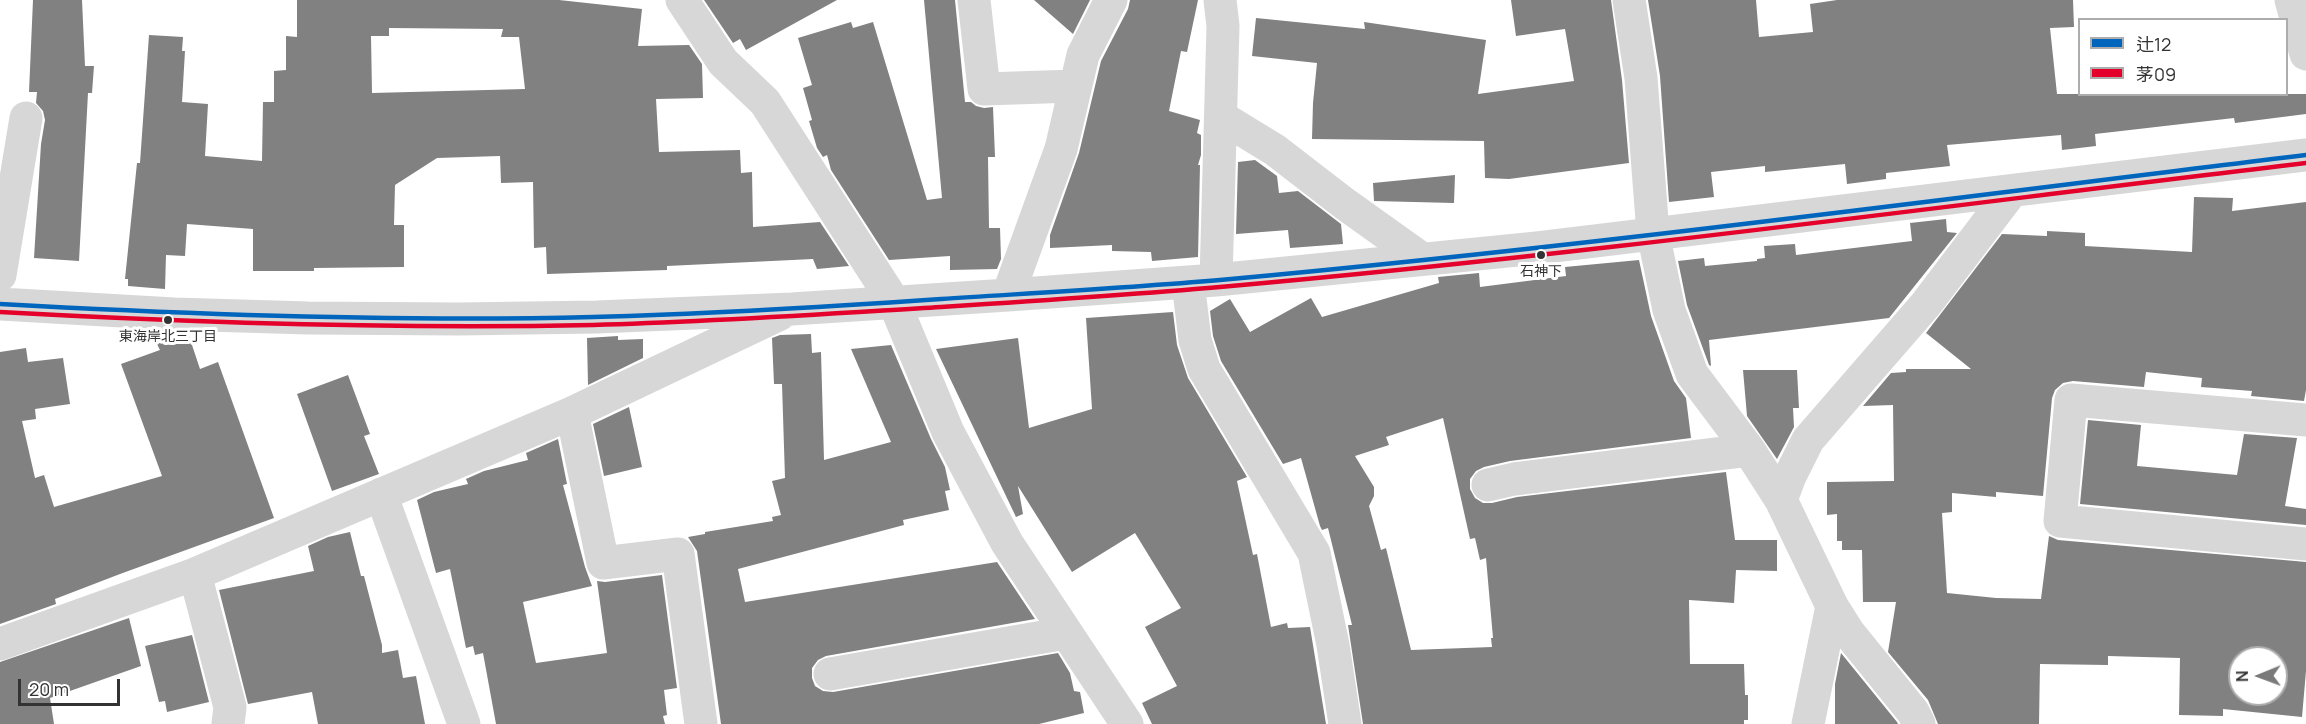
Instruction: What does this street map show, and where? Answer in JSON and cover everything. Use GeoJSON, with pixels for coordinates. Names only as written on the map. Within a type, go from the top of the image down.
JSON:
{"type":"FeatureCollection","features":[{"type":"Feature","properties":{"kind":"street"},"geometry":{"type":"LineString","coordinates":[[682,0],[695,23],[723,62],[765,102],[894,302],[948,432],[1007,543],[1127,724]]}},
{"type":"Feature","properties":{"kind":"street"},"geometry":{"type":"LineString","coordinates":[[974,0],[984,88],[1075,86]]}},
{"type":"Feature","properties":{"kind":"street"},"geometry":{"type":"LineString","coordinates":[[1008,295],[1061,149],[1083,55],[1111,0]]}},
{"type":"Feature","properties":{"kind":"street"},"geometry":{"type":"LineString","coordinates":[[1220,0],[1223,26],[1221,117],[1195,340],[1204,369],[1314,553],[1333,645],[1345,724]]}},
{"type":"Feature","properties":{"kind":"street"},"geometry":{"type":"LineString","coordinates":[[1629,0],[1641,78],[1653,233],[1669,310],[1692,374],[1749,450],[1781,500],[1832,606],[1849,633],[1913,712],[1919,724]]}},
{"type":"Feature","properties":{"kind":"street"},"geometry":{"type":"LineString","coordinates":[[2291,0],[2306,54]]}},
{"type":"Feature","properties":{"kind":"street"},"geometry":{"type":"LineString","coordinates":[[1221,117],[1275,150],[1422,259]]}},
{"type":"Feature","properties":{"kind":"street"},"geometry":{"type":"LineString","coordinates":[[0,275],[26,118]]}},
{"type":"Feature","properties":{"kind":"street"},"geometry":{"type":"LineString","coordinates":[[0,304],[174,314],[319,318],[597,317],[792,309],[1202,281],[1536,248],[2306,155]]}},
{"type":"Feature","properties":{"kind":"street"},"geometry":{"type":"LineString","coordinates":[[1781,500],[1808,440],[1926,304],[2011,192]]}},
{"type":"Feature","properties":{"kind":"street"},"geometry":{"type":"LineString","coordinates":[[0,644],[195,574],[572,413],[792,309]]}},
{"type":"Feature","properties":{"kind":"street"},"geometry":{"type":"LineString","coordinates":[[2306,420],[2071,400],[2060,521],[2306,544]]}},
{"type":"Feature","properties":{"kind":"street"},"geometry":{"type":"LineString","coordinates":[[572,413],[603,563],[678,554],[701,724]]}},
{"type":"Feature","properties":{"kind":"street"},"geometry":{"type":"LineString","coordinates":[[1488,485],[1514,479],[1749,450]]}},
{"type":"Feature","properties":{"kind":"street"},"geometry":{"type":"LineString","coordinates":[[381,494],[464,724]]}},
{"type":"Feature","properties":{"kind":"street"},"geometry":{"type":"LineString","coordinates":[[195,574],[230,707],[228,724]]}},
{"type":"Feature","properties":{"kind":"street"},"geometry":{"type":"LineString","coordinates":[[1808,724],[1832,606]]}},
{"type":"Feature","properties":{"kind":"street"},"geometry":{"type":"LineString","coordinates":[[830,674],[1066,633]]}},
{"type":"Feature","properties":{"kind":"building"},"geometry":{"type":"Polygon","coordinates":[[[33,0],[82,0],[85,66],[94,66],[92,93],[88,93],[79,261],[34,258],[41,144],[45,120],[43,111],[36,103],[37,92],[29,92],[33,0]]]}},
{"type":"Feature","properties":{"kind":"building"},"geometry":{"type":"Polygon","coordinates":[[[297,0],[559,0],[642,9],[638,46],[689,45],[702,64],[703,98],[656,99],[659,152],[740,150],[741,173],[752,172],[753,227],[820,222],[849,266],[817,269],[813,259],[667,266],[667,270],[547,274],[546,247],[534,248],[533,182],[501,183],[500,156],[437,158],[395,185],[394,225],[404,225],[404,267],[253,271],[253,229],[187,224],[185,256],[166,255],[165,289],[128,286],[128,279],[125,279],[137,163],[140,163],[149,35],[183,37],[182,51],[185,51],[182,102],[208,104],[205,156],[262,161],[263,102],[274,102],[274,71],[286,70],[286,36],[297,37],[297,0]],[[389,28],[389,36],[371,36],[372,93],[525,89],[519,37],[501,37],[503,29],[389,28]]]}},
{"type":"Feature","properties":{"kind":"building"},"geometry":{"type":"Polygon","coordinates":[[[704,0],[837,0],[746,50],[740,39],[733,43],[704,0]]]}},
{"type":"Feature","properties":{"kind":"building"},"geometry":{"type":"Polygon","coordinates":[[[924,0],[955,0],[965,102],[971,102],[984,108],[993,107],[995,157],[988,157],[989,228],[1000,228],[1001,259],[997,269],[950,270],[950,256],[889,260],[831,170],[827,155],[823,157],[817,148],[809,121],[812,120],[803,88],[812,85],[798,38],[851,22],[853,28],[873,22],[927,200],[942,198],[924,0]]]}},
{"type":"Feature","properties":{"kind":"building"},"geometry":{"type":"Polygon","coordinates":[[[1034,0],[1090,0],[1073,34],[1034,0]]]}},
{"type":"Feature","properties":{"kind":"building"},"geometry":{"type":"Polygon","coordinates":[[[1130,0],[1198,0],[1187,52],[1181,51],[1169,111],[1200,120],[1197,133],[1201,135],[1201,155],[1198,165],[1200,165],[1198,257],[1152,261],[1151,252],[1112,251],[1112,245],[1050,248],[1050,235],[1079,153],[1101,61],[1128,9],[1130,0]]]}},
{"type":"Feature","properties":{"kind":"building"},"geometry":{"type":"Polygon","coordinates":[[[1511,0],[1611,0],[1622,80],[1629,163],[1509,179],[1485,178],[1484,141],[1312,139],[1317,63],[1252,56],[1256,18],[1365,29],[1364,22],[1486,40],[1478,94],[1574,81],[1565,29],[1516,36],[1511,0]]]}},
{"type":"Feature","properties":{"kind":"building"},"geometry":{"type":"Polygon","coordinates":[[[1648,0],[1756,0],[1759,37],[1813,32],[1810,4],[1837,0],[2073,0],[2074,27],[2050,28],[2057,94],[2078,94],[2078,96],[2288,96],[2288,94],[2306,94],[2306,114],[2235,123],[2234,118],[2095,134],[2096,146],[2062,150],[2061,135],[1947,145],[1950,166],[1886,173],[1886,179],[1847,184],[1845,164],[1765,172],[1765,166],[1711,172],[1714,197],[1669,202],[1660,76],[1648,0]]]}},
{"type":"Feature","properties":{"kind":"building"},"geometry":{"type":"Polygon","coordinates":[[[1255,160],[1277,176],[1279,193],[1298,191],[1341,224],[1343,244],[1290,248],[1288,230],[1236,234],[1238,162],[1255,160]]]}},
{"type":"Feature","properties":{"kind":"building"},"geometry":{"type":"Polygon","coordinates":[[[1455,175],[1454,203],[1374,201],[1373,183],[1455,175]]]}},
{"type":"Feature","properties":{"kind":"building"},"geometry":{"type":"Polygon","coordinates":[[[2194,197],[2233,198],[2232,211],[2306,202],[2306,390],[2304,401],[2251,396],[2252,391],[2201,387],[2202,378],[2146,372],[2144,387],[2073,381],[2063,383],[2055,390],[2052,398],[2043,496],[1996,492],[1996,497],[1952,493],[1952,512],[1942,513],[1947,593],[1996,598],[2041,599],[2049,536],[2058,540],[2306,562],[2306,671],[2302,717],[2223,709],[2223,716],[2179,715],[2180,658],[2108,656],[2108,665],[2040,664],[2039,724],[1938,724],[1928,700],[1888,652],[1896,602],[1863,602],[1862,550],[1842,550],[1842,541],[1837,541],[1837,514],[1827,515],[1827,482],[1894,481],[1893,405],[1863,406],[1891,373],[1906,372],[1906,369],[1971,369],[1926,333],[2002,234],[2047,236],[2047,231],[2085,233],[2085,246],[2192,252],[2194,197]]]}},
{"type":"Feature","properties":{"kind":"building"},"geometry":{"type":"Polygon","coordinates":[[[1946,219],[1947,232],[1957,233],[1889,318],[1709,340],[1711,366],[1709,365],[1687,305],[1678,261],[1704,258],[1705,266],[1757,261],[1757,259],[1765,258],[1764,246],[1795,244],[1796,255],[1912,241],[1910,223],[1946,219]]]}},
{"type":"Feature","properties":{"kind":"building"},"geometry":{"type":"Polygon","coordinates":[[[1639,260],[1651,316],[1674,381],[1686,398],[1691,438],[1510,461],[1484,467],[1476,471],[1470,479],[1470,489],[1475,498],[1483,503],[1492,503],[1517,497],[1726,472],[1735,540],[1777,540],[1777,571],[1736,570],[1734,603],[1689,600],[1690,664],[1744,664],[1748,720],[1744,720],[1744,724],[1363,724],[1348,625],[1352,625],[1328,528],[1322,530],[1320,526],[1301,458],[1283,464],[1221,361],[1213,336],[1210,311],[1230,299],[1250,332],[1311,298],[1322,317],[1439,283],[1438,277],[1479,273],[1480,287],[1566,276],[1565,267],[1639,260]],[[1443,418],[1386,437],[1389,445],[1355,456],[1374,487],[1374,496],[1369,506],[1381,550],[1386,548],[1411,650],[1492,647],[1486,558],[1480,560],[1475,538],[1470,539],[1443,418]]]}},
{"type":"Feature","properties":{"kind":"building"},"geometry":{"type":"Polygon","coordinates":[[[1173,312],[1177,345],[1188,378],[1247,477],[1237,481],[1253,555],[1257,554],[1271,627],[1287,623],[1288,628],[1310,627],[1326,724],[1152,724],[1142,703],[1177,686],[1145,627],[1181,608],[1135,533],[1072,572],[1018,486],[1023,514],[1016,517],[936,349],[1018,338],[1029,428],[1092,409],[1086,318],[1173,312]]]}},
{"type":"Feature","properties":{"kind":"building"},"geometry":{"type":"Polygon","coordinates":[[[188,333],[200,369],[218,362],[274,518],[55,599],[56,604],[0,624],[0,352],[26,348],[28,362],[63,358],[70,404],[35,409],[36,419],[22,421],[35,478],[44,475],[54,507],[162,476],[121,364],[160,350],[157,344],[188,333]]]}},
{"type":"Feature","properties":{"kind":"building"},"geometry":{"type":"Polygon","coordinates":[[[811,334],[812,353],[821,352],[824,460],[891,442],[851,349],[891,345],[945,467],[950,490],[945,491],[949,510],[903,520],[904,525],[738,569],[745,602],[997,562],[1035,619],[826,656],[818,660],[812,668],[815,686],[823,691],[833,692],[1058,653],[1070,673],[1074,691],[1080,692],[1084,713],[1039,724],[721,724],[697,551],[688,537],[773,521],[772,517],[781,515],[772,481],[785,478],[782,384],[774,384],[772,338],[780,335],[811,334]]]}},
{"type":"Feature","properties":{"kind":"building"},"geometry":{"type":"Polygon","coordinates":[[[618,336],[618,340],[643,339],[643,358],[588,385],[587,338],[618,336]]]}},
{"type":"Feature","properties":{"kind":"building"},"geometry":{"type":"Polygon","coordinates":[[[1743,370],[1797,370],[1799,408],[1793,408],[1794,427],[1777,459],[1747,416],[1743,370]]]}},
{"type":"Feature","properties":{"kind":"building"},"geometry":{"type":"Polygon","coordinates":[[[348,375],[370,434],[364,436],[379,474],[332,491],[297,394],[348,375]]]}},
{"type":"Feature","properties":{"kind":"building"},"geometry":{"type":"Polygon","coordinates":[[[629,407],[642,467],[604,476],[593,424],[629,407]]]}},
{"type":"Feature","properties":{"kind":"building"},"geometry":{"type":"Polygon","coordinates":[[[2088,420],[2141,425],[2137,466],[2237,475],[2244,434],[2297,438],[2285,506],[2306,509],[2306,525],[2080,504],[2088,420]]]}},
{"type":"Feature","properties":{"kind":"building"},"geometry":{"type":"Polygon","coordinates":[[[558,439],[567,484],[563,485],[592,586],[523,602],[536,663],[607,653],[597,581],[662,575],[677,688],[664,690],[667,715],[663,716],[665,724],[496,724],[483,653],[475,655],[473,646],[466,648],[450,569],[436,573],[417,500],[434,492],[468,484],[466,479],[484,471],[528,460],[526,453],[558,439]]]}},
{"type":"Feature","properties":{"kind":"building"},"geometry":{"type":"Polygon","coordinates":[[[350,532],[361,576],[364,576],[382,645],[382,653],[398,650],[403,678],[416,676],[425,724],[318,724],[312,692],[248,704],[219,590],[314,571],[308,546],[328,537],[350,532]]]}},
{"type":"Feature","properties":{"kind":"building"},"geometry":{"type":"Polygon","coordinates":[[[129,618],[141,666],[50,698],[54,724],[0,724],[0,662],[129,618]]]}},
{"type":"Feature","properties":{"kind":"building"},"geometry":{"type":"Polygon","coordinates":[[[192,635],[209,702],[167,712],[165,701],[159,702],[145,646],[192,635]]]}},
{"type":"Feature","properties":{"kind":"building"},"geometry":{"type":"Polygon","coordinates":[[[1841,653],[1898,724],[1835,724],[1835,684],[1841,653]]]}},
{"type":"Feature","properties":{"kind":"transit line","name":"辻12"},"geometry":{"type":"LineString","coordinates":[[0,304],[296,316],[445,319],[636,316],[854,305],[1220,280],[1492,253],[2306,155]]}},
{"type":"Feature","properties":{"kind":"transit line","name":"茅09"},"geometry":{"type":"LineString","coordinates":[[0,312],[296,324],[519,326],[680,322],[941,307],[1220,287],[1492,260],[2306,163]]}},
{"type":"Feature","properties":{"kind":"place","name":"石神下"},"geometry":{"type":"Point","coordinates":[1541,255]}},
{"type":"Feature","properties":{"kind":"place","name":"東海岸北三丁目"},"geometry":{"type":"Point","coordinates":[168,320]}}]}
